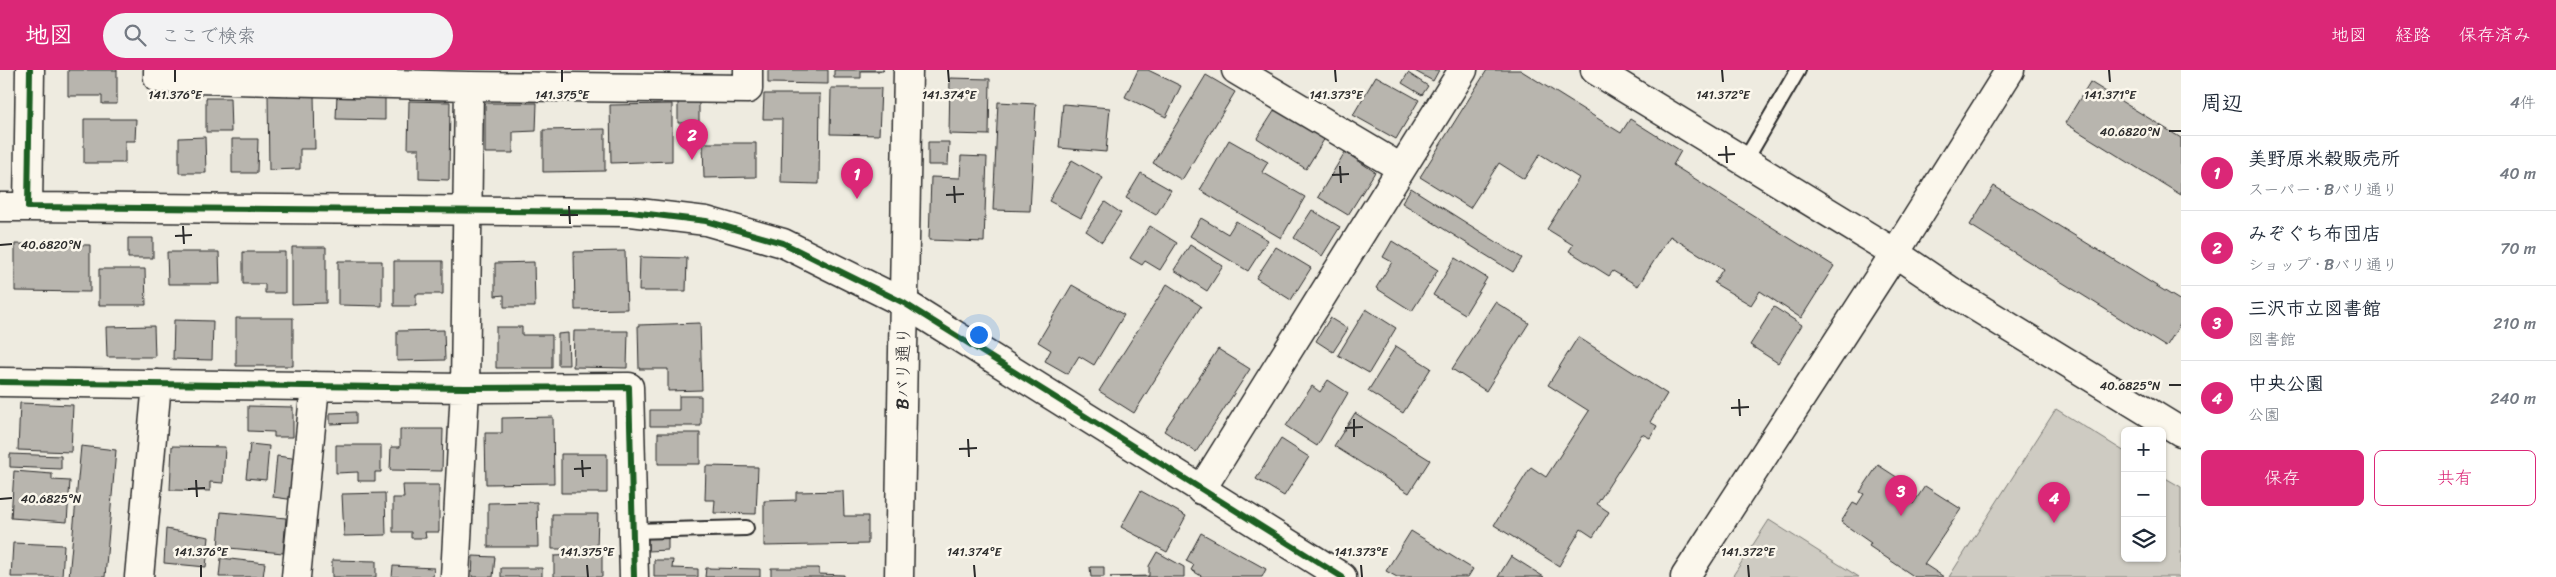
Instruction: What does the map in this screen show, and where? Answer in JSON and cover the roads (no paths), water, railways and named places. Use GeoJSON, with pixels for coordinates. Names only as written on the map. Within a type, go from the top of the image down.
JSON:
{"type":"FeatureCollection","features":[{"type":"Feature","properties":{"kind":"street"},"geometry":{"type":"LineString","coordinates":[[28,207],[30,70]]}},
{"type":"Feature","properties":{"kind":"street"},"geometry":{"type":"LineString","coordinates":[[158,70],[158,78],[325,76],[469,86],[748,89],[748,70]]}},
{"type":"Feature","properties":{"kind":"street","name":"Bバリ通り"},"geometry":{"type":"LineString","coordinates":[[899,577],[908,70]]}},
{"type":"Feature","properties":{"kind":"street"},"geometry":{"type":"LineString","coordinates":[[1236,70],[1402,168]]}},
{"type":"Feature","properties":{"kind":"street"},"geometry":{"type":"LineString","coordinates":[[1201,490],[1463,70]]}},
{"type":"Feature","properties":{"kind":"street"},"geometry":{"type":"LineString","coordinates":[[1595,70],[2181,432]]}},
{"type":"Feature","properties":{"kind":"street"},"geometry":{"type":"LineString","coordinates":[[1685,577],[2010,70]]}},
{"type":"Feature","properties":{"kind":"street"},"geometry":{"type":"LineString","coordinates":[[455,577],[465,388],[469,212],[469,86]]}},
{"type":"Feature","properties":{"kind":"street"},"geometry":{"type":"LineString","coordinates":[[0,207],[630,212],[706,221],[783,243],[904,303],[1342,577]]}},
{"type":"Feature","properties":{"kind":"street"},"geometry":{"type":"LineString","coordinates":[[0,382],[465,388],[629,387],[634,577]]}},
{"type":"Feature","properties":{"kind":"street"},"geometry":{"type":"LineString","coordinates":[[139,577],[157,384]]}},
{"type":"Feature","properties":{"kind":"street"},"geometry":{"type":"LineString","coordinates":[[296,577],[316,386]]}},
{"type":"Feature","properties":{"kind":"lane"},"geometry":{"type":"LineString","coordinates":[[1745,162],[1798,70]]}},
{"type":"Feature","properties":{"kind":"lane"},"geometry":{"type":"LineString","coordinates":[[633,531],[746,528]]}},
{"type":"Feature","properties":{"kind":"place","name":"みぞぐち布団店"},"geometry":{"type":"Point","coordinates":[692,160]}},
{"type":"Feature","properties":{"kind":"place","name":"美野原米穀販売所"},"geometry":{"type":"Point","coordinates":[857,199]}},
{"type":"Feature","properties":{"kind":"place","name":"三沢市立図書館"},"geometry":{"type":"Point","coordinates":[1901,516]}},
{"type":"Feature","properties":{"kind":"place","name":"中央公園"},"geometry":{"type":"Point","coordinates":[2054,523]}}]}
